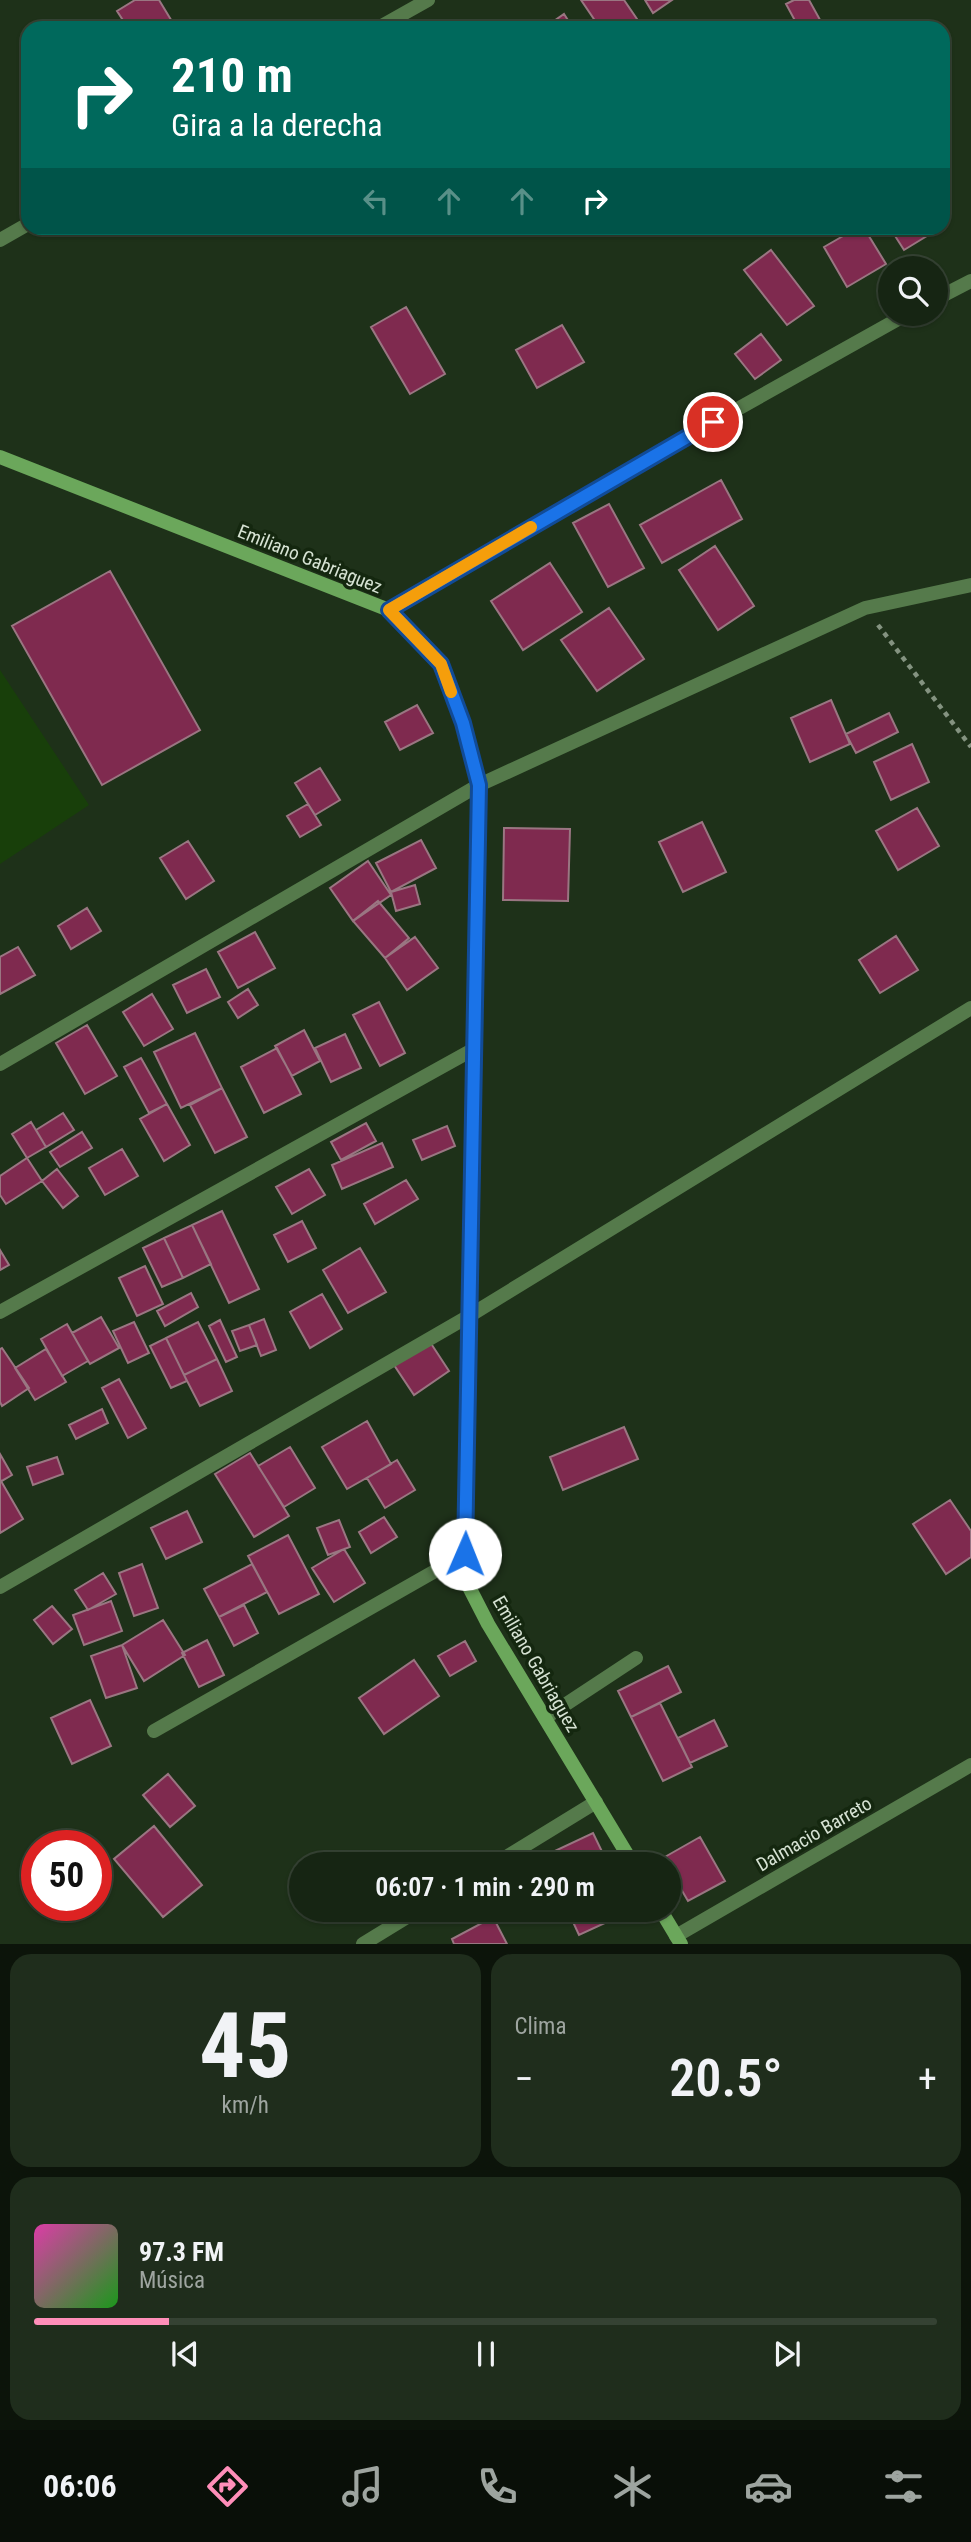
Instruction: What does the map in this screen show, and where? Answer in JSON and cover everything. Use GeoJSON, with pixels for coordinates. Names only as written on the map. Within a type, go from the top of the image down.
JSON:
{"type":"FeatureCollection","features":[{"type":"Feature","properties":{"kind":"main road","name":"Emiliano Gabriaguez"},"geometry":{"type":"LineString","coordinates":[[0,457],[389,610],[441,664],[463,723],[479,785],[465,1554],[468,1585],[488,1624],[626,1852]]}},
{"type":"Feature","properties":{"kind":"main road"},"geometry":{"type":"LineString","coordinates":[[668,1922],[679,1940]]}},
{"type":"Feature","properties":{"kind":"street"},"geometry":{"type":"LineString","coordinates":[[390,21],[428,0]]}},
{"type":"Feature","properties":{"kind":"street"},"geometry":{"type":"LineString","coordinates":[[0,240],[21,229]]}},
{"type":"Feature","properties":{"kind":"street"},"geometry":{"type":"LineString","coordinates":[[948,293],[971,281]]}},
{"type":"Feature","properties":{"kind":"street"},"geometry":{"type":"LineString","coordinates":[[389,610],[660,452],[886,326]]}},
{"type":"Feature","properties":{"kind":"street"},"geometry":{"type":"LineString","coordinates":[[0,1064],[479,785],[865,608],[971,585]]}},
{"type":"Feature","properties":{"kind":"street"},"geometry":{"type":"LineString","coordinates":[[0,1587],[469,1316],[971,1009]]}},
{"type":"Feature","properties":{"kind":"street"},"geometry":{"type":"LineString","coordinates":[[0,1312],[474,1049]]}},
{"type":"Feature","properties":{"kind":"street"},"geometry":{"type":"LineString","coordinates":[[154,1731],[465,1554]]}},
{"type":"Feature","properties":{"kind":"street"},"geometry":{"type":"LineString","coordinates":[[545,1718],[636,1658]]}},
{"type":"Feature","properties":{"kind":"street","name":"Dalmacio Barreto"},"geometry":{"type":"LineString","coordinates":[[679,1940],[971,1765]]}},
{"type":"Feature","properties":{"kind":"street"},"geometry":{"type":"LineString","coordinates":[[515,1852],[596,1802]]}},
{"type":"Feature","properties":{"kind":"street"},"geometry":{"type":"LineString","coordinates":[[363,1944],[399,1922]]}},
{"type":"Feature","properties":{"kind":"path"},"geometry":{"type":"LineString","coordinates":[[865,608],[971,747]]}},
{"type":"Feature","properties":{"kind":"green space"},"geometry":{"type":"Polygon","coordinates":[[[0,670],[89,805],[0,864],[0,670]]]}},
{"type":"Feature","properties":{"kind":"building"},"geometry":{"type":"Polygon","coordinates":[[[135,0],[159,0],[172,21],[123,21],[117,11],[135,0]]]}},
{"type":"Feature","properties":{"kind":"building"},"geometry":{"type":"Polygon","coordinates":[[[581,0],[624,0],[637,19],[634,21],[595,21],[581,0]]]}},
{"type":"Feature","properties":{"kind":"building"},"geometry":{"type":"Polygon","coordinates":[[[645,0],[672,0],[653,13],[645,0]]]}},
{"type":"Feature","properties":{"kind":"building"},"geometry":{"type":"Polygon","coordinates":[[[794,0],[809,0],[821,21],[795,21],[786,4],[794,0]]]}},
{"type":"Feature","properties":{"kind":"building"},"geometry":{"type":"Polygon","coordinates":[[[564,14],[568,21],[554,21],[564,14]]]}},
{"type":"Feature","properties":{"kind":"building"},"geometry":{"type":"Polygon","coordinates":[[[845,235],[868,235],[881,256],[878,256],[878,269],[847,287],[824,247],[845,235]]]}},
{"type":"Feature","properties":{"kind":"building"},"geometry":{"type":"Polygon","coordinates":[[[894,235],[929,235],[904,250],[894,235]]]}},
{"type":"Feature","properties":{"kind":"building"},"geometry":{"type":"Polygon","coordinates":[[[771,250],[814,306],[787,325],[744,270],[771,250]]]}},
{"type":"Feature","properties":{"kind":"building"},"geometry":{"type":"Polygon","coordinates":[[[406,307],[445,374],[410,394],[371,327],[406,307]]]}},
{"type":"Feature","properties":{"kind":"building"},"geometry":{"type":"Polygon","coordinates":[[[562,325],[584,362],[537,388],[516,350],[562,325]]]}},
{"type":"Feature","properties":{"kind":"building"},"geometry":{"type":"Polygon","coordinates":[[[761,334],[781,360],[755,379],[735,354],[761,334]]]}},
{"type":"Feature","properties":{"kind":"building"},"geometry":{"type":"Polygon","coordinates":[[[721,480],[742,519],[662,563],[640,525],[721,480]]]}},
{"type":"Feature","properties":{"kind":"building"},"geometry":{"type":"Polygon","coordinates":[[[609,504],[644,568],[608,587],[573,523],[609,504]]]}},
{"type":"Feature","properties":{"kind":"building"},"geometry":{"type":"Polygon","coordinates":[[[715,546],[754,606],[718,630],[679,570],[715,546]]]}},
{"type":"Feature","properties":{"kind":"building"},"geometry":{"type":"Polygon","coordinates":[[[550,563],[582,612],[523,650],[491,601],[550,563]]]}},
{"type":"Feature","properties":{"kind":"building"},"geometry":{"type":"Polygon","coordinates":[[[110,571],[200,730],[102,785],[12,626],[110,571]]]}},
{"type":"Feature","properties":{"kind":"building"},"geometry":{"type":"Polygon","coordinates":[[[609,608],[644,659],[597,691],[561,640],[609,608]]]}},
{"type":"Feature","properties":{"kind":"building"},"geometry":{"type":"Polygon","coordinates":[[[831,700],[850,744],[810,762],[791,718],[831,700]]]}},
{"type":"Feature","properties":{"kind":"building"},"geometry":{"type":"Polygon","coordinates":[[[417,705],[433,733],[400,750],[385,722],[417,705]]]}},
{"type":"Feature","properties":{"kind":"building"},"geometry":{"type":"Polygon","coordinates":[[[889,713],[898,732],[856,753],[846,734],[889,713]]]}},
{"type":"Feature","properties":{"kind":"building"},"geometry":{"type":"Polygon","coordinates":[[[912,744],[929,782],[891,800],[874,762],[912,744]]]}},
{"type":"Feature","properties":{"kind":"building"},"geometry":{"type":"Polygon","coordinates":[[[320,768],[340,800],[315,815],[295,783],[320,768]]]}},
{"type":"Feature","properties":{"kind":"building"},"geometry":{"type":"Polygon","coordinates":[[[308,804],[321,825],[300,837],[287,816],[308,804]]]}},
{"type":"Feature","properties":{"kind":"building"},"geometry":{"type":"Polygon","coordinates":[[[917,808],[939,846],[898,870],[876,831],[917,808]]]}},
{"type":"Feature","properties":{"kind":"building"},"geometry":{"type":"Polygon","coordinates":[[[702,822],[726,872],[683,892],[659,842],[702,822]]]}},
{"type":"Feature","properties":{"kind":"building"},"geometry":{"type":"Polygon","coordinates":[[[504,828],[570,829],[568,901],[503,900],[504,828]]]}},
{"type":"Feature","properties":{"kind":"building"},"geometry":{"type":"Polygon","coordinates":[[[421,840],[436,868],[391,892],[376,863],[421,840]]]}},
{"type":"Feature","properties":{"kind":"building"},"geometry":{"type":"Polygon","coordinates":[[[188,841],[214,881],[186,899],[160,858],[188,841]]]}},
{"type":"Feature","properties":{"kind":"building"},"geometry":{"type":"Polygon","coordinates":[[[368,861],[391,895],[353,921],[330,888],[368,861]]]}},
{"type":"Feature","properties":{"kind":"building"},"geometry":{"type":"Polygon","coordinates":[[[415,885],[420,904],[396,911],[391,892],[415,885]]]}},
{"type":"Feature","properties":{"kind":"building"},"geometry":{"type":"Polygon","coordinates":[[[378,901],[409,938],[385,958],[353,921],[378,901]]]}},
{"type":"Feature","properties":{"kind":"building"},"geometry":{"type":"Polygon","coordinates":[[[87,908],[101,931],[71,949],[58,926],[87,908]]]}},
{"type":"Feature","properties":{"kind":"building"},"geometry":{"type":"Polygon","coordinates":[[[255,932],[275,968],[238,988],[218,952],[255,932]]]}},
{"type":"Feature","properties":{"kind":"building"},"geometry":{"type":"Polygon","coordinates":[[[896,936],[918,970],[880,993],[859,960],[896,936]]]}},
{"type":"Feature","properties":{"kind":"building"},"geometry":{"type":"Polygon","coordinates":[[[415,937],[438,968],[407,990],[385,958],[415,937]]]}},
{"type":"Feature","properties":{"kind":"building"},"geometry":{"type":"Polygon","coordinates":[[[18,947],[35,975],[0,994],[0,957],[18,947]]]}},
{"type":"Feature","properties":{"kind":"building"},"geometry":{"type":"Polygon","coordinates":[[[206,969],[220,997],[187,1013],[173,985],[206,969]]]}},
{"type":"Feature","properties":{"kind":"building"},"geometry":{"type":"Polygon","coordinates":[[[248,989],[258,1005],[238,1018],[228,1002],[248,989]]]}},
{"type":"Feature","properties":{"kind":"building"},"geometry":{"type":"Polygon","coordinates":[[[152,994],[173,1029],[144,1046],[123,1012],[152,994]]]}},
{"type":"Feature","properties":{"kind":"building"},"geometry":{"type":"Polygon","coordinates":[[[379,1002],[405,1053],[380,1066],[353,1015],[379,1002]]]}},
{"type":"Feature","properties":{"kind":"building"},"geometry":{"type":"Polygon","coordinates":[[[87,1025],[117,1076],[85,1094],[56,1043],[87,1025]]]}},
{"type":"Feature","properties":{"kind":"building"},"geometry":{"type":"Polygon","coordinates":[[[304,1030],[320,1061],[292,1076],[275,1046],[304,1030]]]}},
{"type":"Feature","properties":{"kind":"building"},"geometry":{"type":"Polygon","coordinates":[[[195,1033],[222,1088],[181,1108],[154,1052],[195,1033]]]}},
{"type":"Feature","properties":{"kind":"building"},"geometry":{"type":"Polygon","coordinates":[[[345,1034],[361,1068],[331,1082],[315,1048],[345,1034]]]}},
{"type":"Feature","properties":{"kind":"building"},"geometry":{"type":"Polygon","coordinates":[[[277,1048],[301,1094],[264,1113],[241,1067],[277,1048]]]}},
{"type":"Feature","properties":{"kind":"building"},"geometry":{"type":"Polygon","coordinates":[[[141,1058],[167,1104],[149,1113],[124,1067],[141,1058]]]}},
{"type":"Feature","properties":{"kind":"building"},"geometry":{"type":"Polygon","coordinates":[[[222,1088],[247,1137],[215,1153],[190,1105],[222,1088]]]}},
{"type":"Feature","properties":{"kind":"building"},"geometry":{"type":"Polygon","coordinates":[[[167,1104],[190,1145],[164,1161],[140,1119],[167,1104]]]}},
{"type":"Feature","properties":{"kind":"building"},"geometry":{"type":"Polygon","coordinates":[[[63,1113],[74,1130],[46,1147],[36,1130],[63,1113]]]}},
{"type":"Feature","properties":{"kind":"building"},"geometry":{"type":"Polygon","coordinates":[[[31,1122],[46,1147],[27,1158],[12,1134],[31,1122]]]}},
{"type":"Feature","properties":{"kind":"building"},"geometry":{"type":"Polygon","coordinates":[[[366,1123],[376,1141],[341,1160],[331,1142],[366,1123]]]}},
{"type":"Feature","properties":{"kind":"building"},"geometry":{"type":"Polygon","coordinates":[[[447,1126],[455,1146],[422,1160],[413,1140],[447,1126]]]}},
{"type":"Feature","properties":{"kind":"building"},"geometry":{"type":"Polygon","coordinates":[[[82,1132],[92,1148],[60,1167],[50,1152],[82,1132]]]}},
{"type":"Feature","properties":{"kind":"building"},"geometry":{"type":"Polygon","coordinates":[[[382,1143],[393,1167],[342,1189],[332,1165],[382,1143]]]}},
{"type":"Feature","properties":{"kind":"building"},"geometry":{"type":"Polygon","coordinates":[[[122,1149],[138,1176],[105,1195],[89,1168],[122,1149]]]}},
{"type":"Feature","properties":{"kind":"building"},"geometry":{"type":"Polygon","coordinates":[[[27,1158],[42,1181],[6,1204],[0,1195],[0,1176],[27,1158]]]}},
{"type":"Feature","properties":{"kind":"building"},"geometry":{"type":"Polygon","coordinates":[[[57,1169],[78,1196],[63,1208],[42,1181],[57,1169]]]}},
{"type":"Feature","properties":{"kind":"building"},"geometry":{"type":"Polygon","coordinates":[[[309,1169],[325,1195],[292,1214],[276,1187],[309,1169]]]}},
{"type":"Feature","properties":{"kind":"building"},"geometry":{"type":"Polygon","coordinates":[[[406,1180],[418,1199],[375,1224],[364,1204],[406,1180]]]}},
{"type":"Feature","properties":{"kind":"building"},"geometry":{"type":"Polygon","coordinates":[[[222,1211],[259,1289],[229,1303],[192,1225],[222,1211]]]}},
{"type":"Feature","properties":{"kind":"building"},"geometry":{"type":"Polygon","coordinates":[[[302,1221],[316,1248],[288,1262],[274,1235],[302,1221]]]}},
{"type":"Feature","properties":{"kind":"building"},"geometry":{"type":"Polygon","coordinates":[[[192,1225],[211,1264],[183,1278],[164,1238],[192,1225]]]}},
{"type":"Feature","properties":{"kind":"building"},"geometry":{"type":"Polygon","coordinates":[[[164,1238],[183,1278],[162,1287],[143,1248],[164,1238]]]}},
{"type":"Feature","properties":{"kind":"building"},"geometry":{"type":"Polygon","coordinates":[[[360,1248],[386,1292],[348,1313],[323,1270],[360,1248]]]}},
{"type":"Feature","properties":{"kind":"building"},"geometry":{"type":"Polygon","coordinates":[[[0,1250],[9,1265],[0,1270],[0,1250]]]}},
{"type":"Feature","properties":{"kind":"building"},"geometry":{"type":"Polygon","coordinates":[[[145,1266],[163,1304],[137,1316],[119,1278],[145,1266]]]}},
{"type":"Feature","properties":{"kind":"building"},"geometry":{"type":"Polygon","coordinates":[[[191,1293],[198,1307],[165,1326],[157,1311],[191,1293]]]}},
{"type":"Feature","properties":{"kind":"building"},"geometry":{"type":"Polygon","coordinates":[[[322,1294],[342,1329],[310,1348],[290,1312],[322,1294]]]}},
{"type":"Feature","properties":{"kind":"building"},"geometry":{"type":"Polygon","coordinates":[[[101,1317],[119,1348],[90,1364],[72,1333],[101,1317]]]}},
{"type":"Feature","properties":{"kind":"building"},"geometry":{"type":"Polygon","coordinates":[[[264,1319],[276,1350],[261,1356],[249,1325],[264,1319]]]}},
{"type":"Feature","properties":{"kind":"building"},"geometry":{"type":"Polygon","coordinates":[[[220,1320],[237,1357],[226,1362],[209,1326],[220,1320]]]}},
{"type":"Feature","properties":{"kind":"building"},"geometry":{"type":"Polygon","coordinates":[[[134,1322],[149,1353],[128,1363],[113,1331],[134,1322]]]}},
{"type":"Feature","properties":{"kind":"building"},"geometry":{"type":"Polygon","coordinates":[[[198,1322],[217,1359],[184,1375],[166,1338],[198,1322]]]}},
{"type":"Feature","properties":{"kind":"building"},"geometry":{"type":"Polygon","coordinates":[[[67,1324],[88,1361],[62,1376],[41,1339],[67,1324]]]}},
{"type":"Feature","properties":{"kind":"building"},"geometry":{"type":"Polygon","coordinates":[[[249,1325],[257,1345],[240,1351],[232,1331],[249,1325]]]}},
{"type":"Feature","properties":{"kind":"building"},"geometry":{"type":"Polygon","coordinates":[[[166,1338],[187,1381],[171,1388],[150,1346],[166,1338]]]}},
{"type":"Feature","properties":{"kind":"building"},"geometry":{"type":"Polygon","coordinates":[[[430,1342],[449,1371],[414,1395],[394,1365],[430,1342]]]}},
{"type":"Feature","properties":{"kind":"building"},"geometry":{"type":"Polygon","coordinates":[[[2,1348],[29,1388],[2,1406],[0,1349],[2,1348]]]}},
{"type":"Feature","properties":{"kind":"building"},"geometry":{"type":"Polygon","coordinates":[[[46,1349],[66,1382],[35,1400],[15,1368],[46,1349]]]}},
{"type":"Feature","properties":{"kind":"building"},"geometry":{"type":"Polygon","coordinates":[[[217,1359],[232,1391],[200,1406],[184,1375],[217,1359]]]}},
{"type":"Feature","properties":{"kind":"building"},"geometry":{"type":"Polygon","coordinates":[[[119,1379],[146,1428],[128,1438],[102,1388],[119,1379]]]}},
{"type":"Feature","properties":{"kind":"building"},"geometry":{"type":"Polygon","coordinates":[[[102,1409],[108,1423],[76,1439],[69,1425],[102,1409]]]}},
{"type":"Feature","properties":{"kind":"building"},"geometry":{"type":"Polygon","coordinates":[[[367,1421],[391,1464],[347,1489],[322,1447],[367,1421]]]}},
{"type":"Feature","properties":{"kind":"building"},"geometry":{"type":"Polygon","coordinates":[[[624,1427],[638,1459],[563,1490],[550,1457],[624,1427]]]}},
{"type":"Feature","properties":{"kind":"building"},"geometry":{"type":"Polygon","coordinates":[[[290,1447],[315,1488],[284,1507],[258,1466],[290,1447]]]}},
{"type":"Feature","properties":{"kind":"building"},"geometry":{"type":"Polygon","coordinates":[[[250,1453],[289,1516],[254,1537],[215,1474],[250,1453]]]}},
{"type":"Feature","properties":{"kind":"building"},"geometry":{"type":"Polygon","coordinates":[[[0,1454],[12,1475],[0,1482],[0,1454]]]}},
{"type":"Feature","properties":{"kind":"building"},"geometry":{"type":"Polygon","coordinates":[[[57,1457],[63,1474],[33,1485],[27,1467],[57,1457]]]}},
{"type":"Feature","properties":{"kind":"building"},"geometry":{"type":"Polygon","coordinates":[[[397,1460],[415,1490],[385,1508],[367,1478],[397,1460]]]}},
{"type":"Feature","properties":{"kind":"building"},"geometry":{"type":"Polygon","coordinates":[[[0,1482],[23,1519],[0,1533],[0,1482]]]}},
{"type":"Feature","properties":{"kind":"building"},"geometry":{"type":"Polygon","coordinates":[[[950,1500],[971,1531],[971,1557],[946,1574],[913,1524],[950,1500]]]}},
{"type":"Feature","properties":{"kind":"building"},"geometry":{"type":"Polygon","coordinates":[[[187,1511],[202,1542],[166,1559],[151,1528],[187,1511]]]}},
{"type":"Feature","properties":{"kind":"building"},"geometry":{"type":"Polygon","coordinates":[[[384,1517],[397,1537],[371,1553],[359,1532],[384,1517]]]}},
{"type":"Feature","properties":{"kind":"building"},"geometry":{"type":"Polygon","coordinates":[[[339,1520],[350,1547],[328,1555],[317,1528],[339,1520]]]}},
{"type":"Feature","properties":{"kind":"building"},"geometry":{"type":"Polygon","coordinates":[[[288,1535],[319,1594],[279,1614],[248,1556],[288,1535]]]}},
{"type":"Feature","properties":{"kind":"building"},"geometry":{"type":"Polygon","coordinates":[[[344,1549],[365,1583],[334,1602],[312,1568],[344,1549]]]}},
{"type":"Feature","properties":{"kind":"building"},"geometry":{"type":"Polygon","coordinates":[[[142,1564],[158,1608],[134,1616],[119,1573],[142,1564]]]}},
{"type":"Feature","properties":{"kind":"building"},"geometry":{"type":"Polygon","coordinates":[[[252,1564],[267,1592],[219,1617],[204,1589],[252,1564]]]}},
{"type":"Feature","properties":{"kind":"building"},"geometry":{"type":"Polygon","coordinates":[[[103,1573],[116,1594],[88,1610],[75,1590],[103,1573]]]}},
{"type":"Feature","properties":{"kind":"building"},"geometry":{"type":"Polygon","coordinates":[[[111,1601],[122,1631],[84,1645],[73,1615],[111,1601]]]}},
{"type":"Feature","properties":{"kind":"building"},"geometry":{"type":"Polygon","coordinates":[[[244,1605],[258,1633],[234,1646],[219,1617],[244,1605]]]}},
{"type":"Feature","properties":{"kind":"building"},"geometry":{"type":"Polygon","coordinates":[[[52,1606],[72,1629],[53,1644],[34,1620],[52,1606]]]}},
{"type":"Feature","properties":{"kind":"building"},"geometry":{"type":"Polygon","coordinates":[[[163,1620],[185,1655],[144,1681],[122,1645],[163,1620]]]}},
{"type":"Feature","properties":{"kind":"building"},"geometry":{"type":"Polygon","coordinates":[[[207,1640],[224,1675],[199,1687],[182,1653],[207,1640]]]}},
{"type":"Feature","properties":{"kind":"building"},"geometry":{"type":"Polygon","coordinates":[[[465,1641],[476,1661],[450,1676],[438,1656],[465,1641]]]}},
{"type":"Feature","properties":{"kind":"building"},"geometry":{"type":"Polygon","coordinates":[[[122,1645],[137,1688],[106,1698],[91,1656],[122,1645]]]}},
{"type":"Feature","properties":{"kind":"building"},"geometry":{"type":"Polygon","coordinates":[[[414,1660],[439,1696],[384,1734],[359,1698],[414,1660]]]}},
{"type":"Feature","properties":{"kind":"building"},"geometry":{"type":"Polygon","coordinates":[[[668,1666],[681,1692],[631,1717],[618,1691],[668,1666]]]}},
{"type":"Feature","properties":{"kind":"building"},"geometry":{"type":"Polygon","coordinates":[[[90,1700],[111,1746],[72,1764],[51,1718],[90,1700]]]}},
{"type":"Feature","properties":{"kind":"building"},"geometry":{"type":"Polygon","coordinates":[[[660,1703],[692,1767],[663,1781],[631,1717],[660,1703]]]}},
{"type":"Feature","properties":{"kind":"building"},"geometry":{"type":"Polygon","coordinates":[[[714,1720],[727,1746],[690,1763],[678,1738],[714,1720]]]}},
{"type":"Feature","properties":{"kind":"building"},"geometry":{"type":"Polygon","coordinates":[[[168,1774],[195,1806],[170,1827],[143,1795],[168,1774]]]}},
{"type":"Feature","properties":{"kind":"building"},"geometry":{"type":"Polygon","coordinates":[[[154,1826],[202,1885],[163,1917],[114,1859],[154,1826]]]}},
{"type":"Feature","properties":{"kind":"building"},"geometry":{"type":"Polygon","coordinates":[[[593,1833],[602,1852],[553,1852],[593,1833]]]}},
{"type":"Feature","properties":{"kind":"building"},"geometry":{"type":"Polygon","coordinates":[[[700,1837],[725,1881],[688,1901],[681,1889],[681,1852],[674,1852],[700,1837]]]}},
{"type":"Feature","properties":{"kind":"building"},"geometry":{"type":"Polygon","coordinates":[[[484,1922],[496,1922],[507,1944],[454,1944],[452,1939],[484,1922]]]}},
{"type":"Feature","properties":{"kind":"building"},"geometry":{"type":"Polygon","coordinates":[[[573,1922],[607,1922],[579,1935],[573,1922]]]}},
{"type":"Feature","properties":{"kind":"slow traffic"},"geometry":{"type":"LineString","coordinates":[[451,692],[441,664],[389,610],[531,527]]}},
{"type":"Feature","properties":{"kind":"route"},"geometry":{"type":"LineString","coordinates":[[465,1554],[479,785],[463,723],[441,664],[389,610],[713,422]]}}]}
